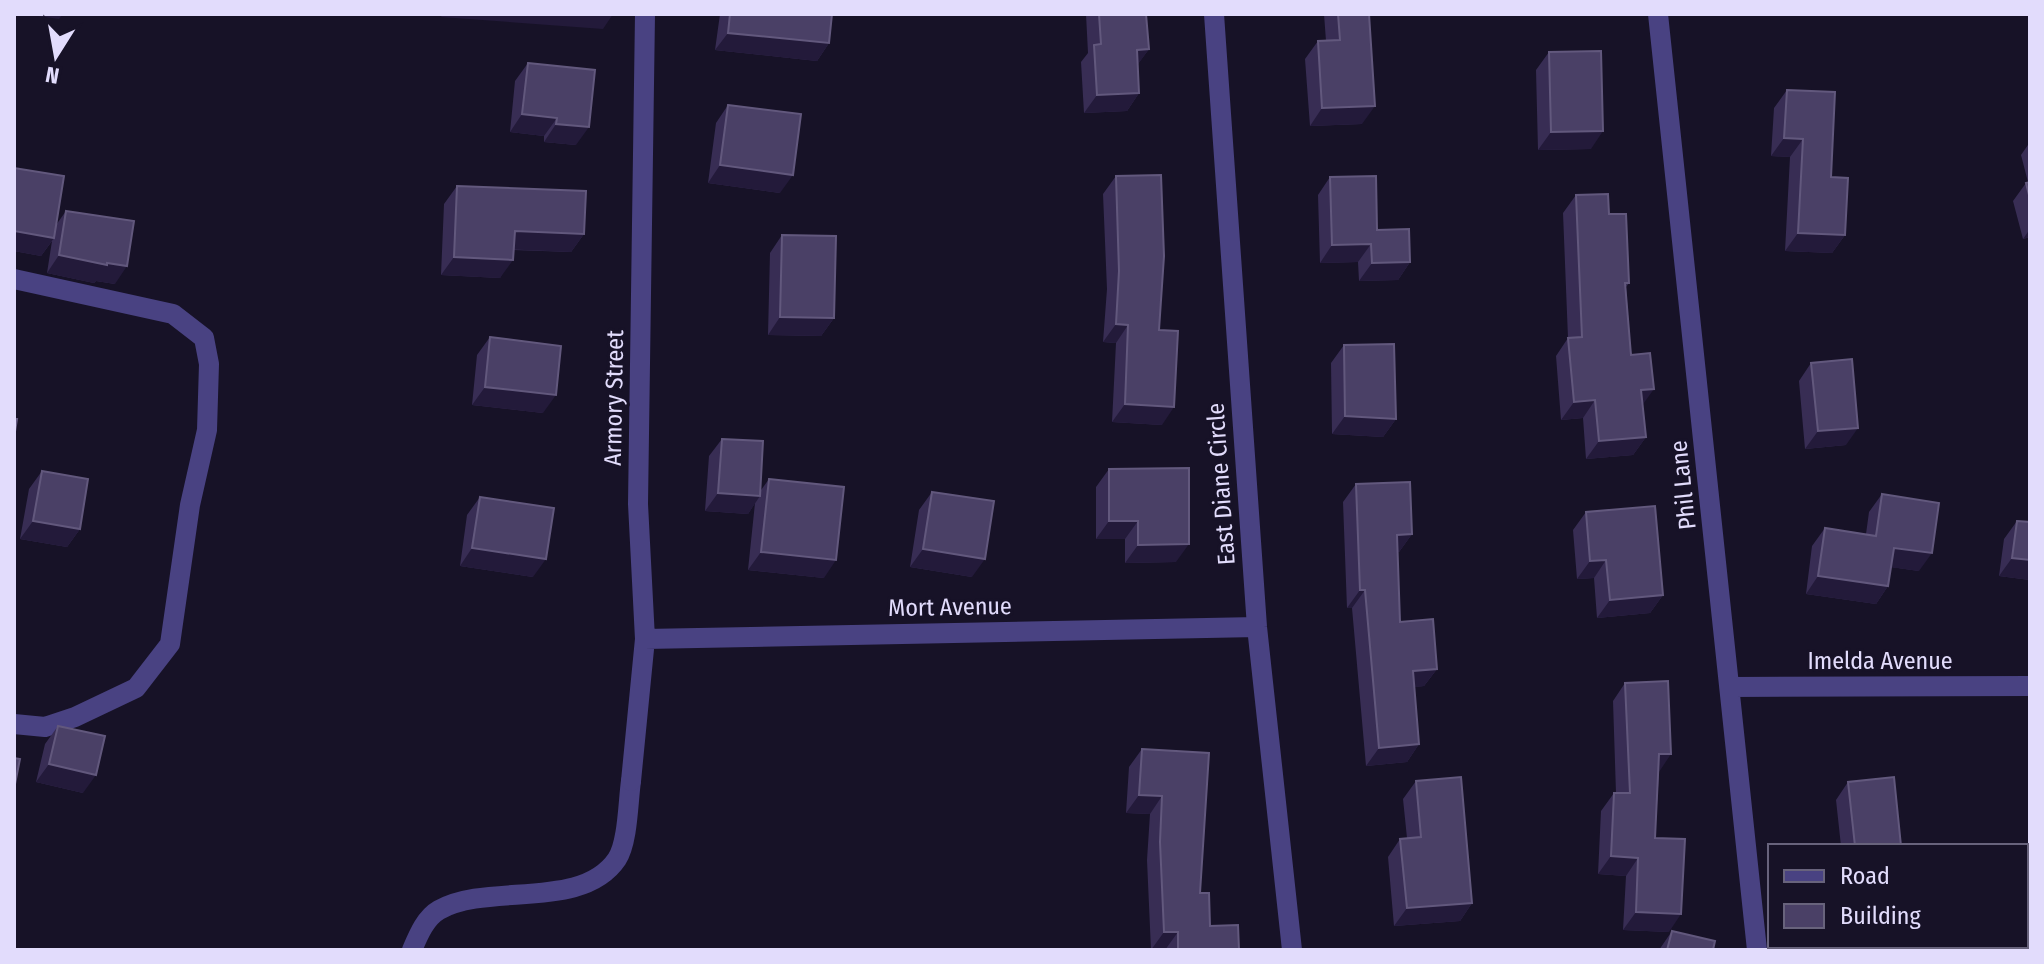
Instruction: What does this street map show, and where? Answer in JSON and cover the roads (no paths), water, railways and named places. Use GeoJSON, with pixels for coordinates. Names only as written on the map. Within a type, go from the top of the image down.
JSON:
{"type":"FeatureCollection","features":[{"type":"Feature","properties":{"kind":"street","name":"Armory Street"},"geometry":{"type":"LineString","coordinates":[[412,950],[423,926],[437,911],[468,900],[577,887],[599,877],[618,858],[625,834],[645,639],[638,504],[645,14]]}},
{"type":"Feature","properties":{"kind":"street","name":"East Diane Circle"},"geometry":{"type":"LineString","coordinates":[[1214,14],[1257,627],[1292,950]]}},
{"type":"Feature","properties":{"kind":"street","name":"Phil Lane"},"geometry":{"type":"LineString","coordinates":[[1658,14],[1757,950]]}},
{"type":"Feature","properties":{"kind":"street"},"geometry":{"type":"LineString","coordinates":[[14,279],[173,314],[204,338],[209,364],[207,430],[190,505],[170,644],[136,688],[75,717],[45,727],[14,724]]}},
{"type":"Feature","properties":{"kind":"street","name":"Mort Avenue"},"geometry":{"type":"LineString","coordinates":[[645,639],[1257,627]]}},
{"type":"Feature","properties":{"kind":"street","name":"Imelda Avenue"},"geometry":{"type":"LineString","coordinates":[[1731,687],[2030,686]]}}]}
